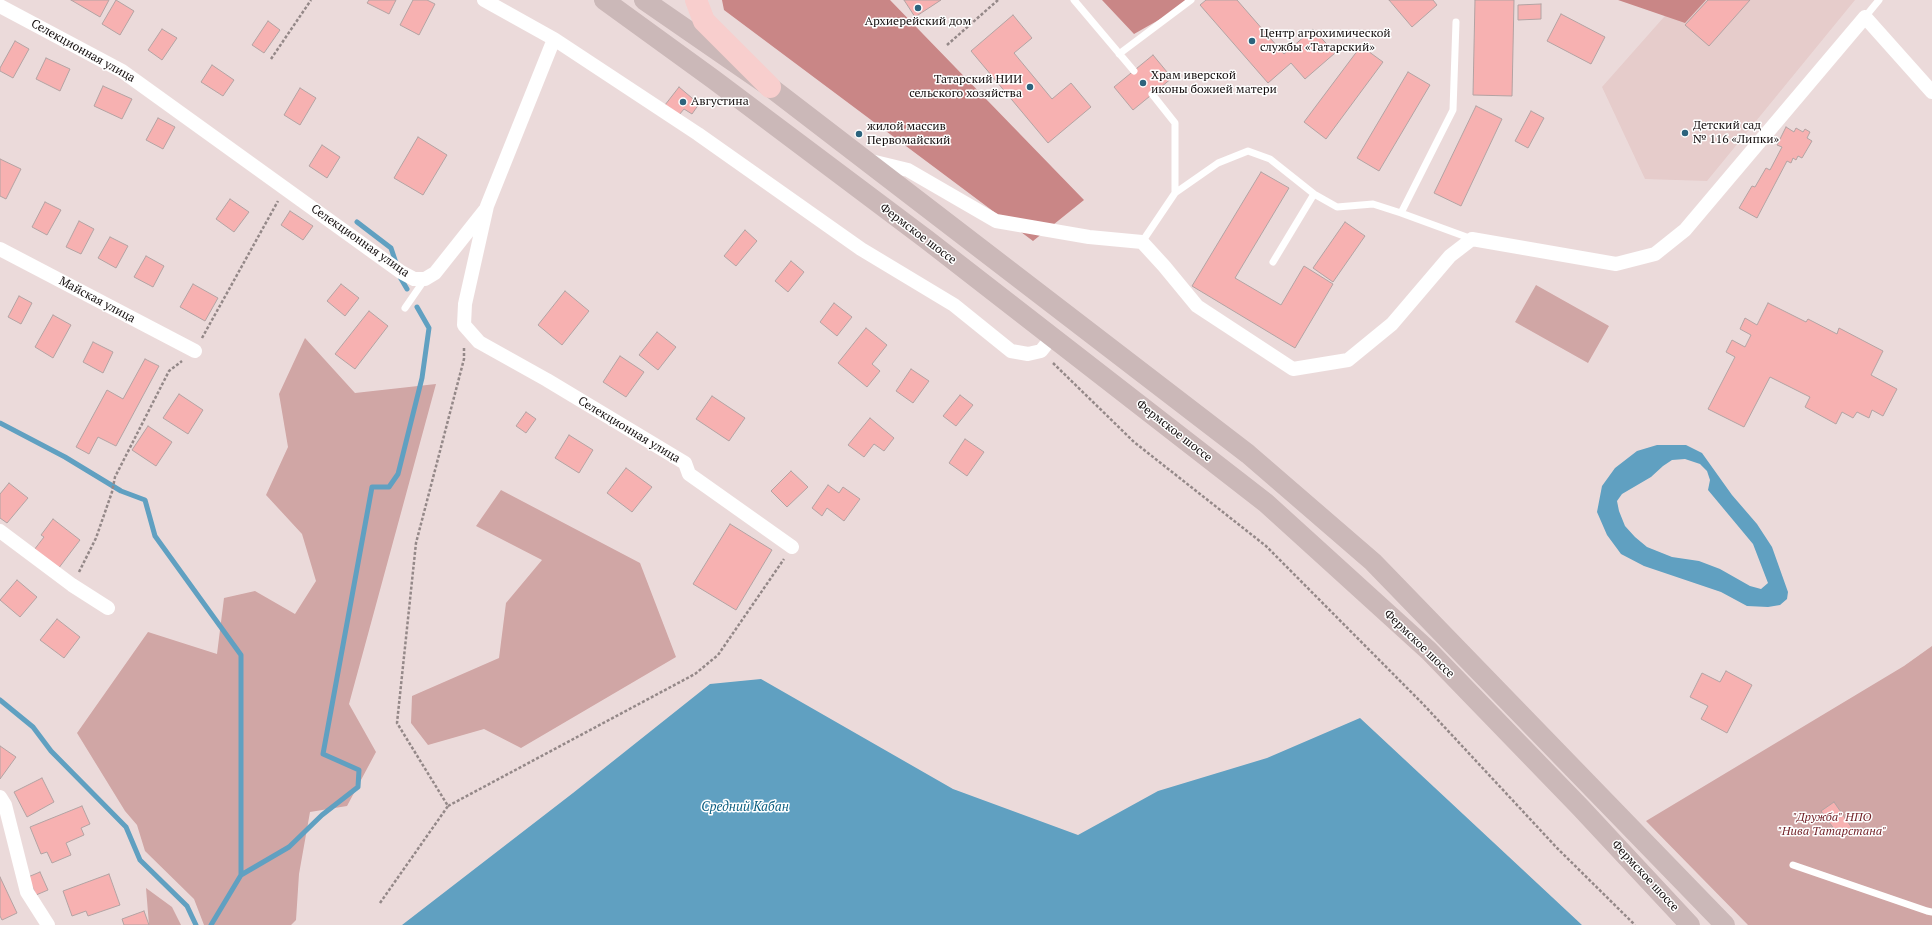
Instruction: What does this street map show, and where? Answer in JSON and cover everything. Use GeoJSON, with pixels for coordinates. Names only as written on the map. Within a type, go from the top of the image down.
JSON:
{"type":"FeatureCollection","features":[{"type":"Feature","properties":{"kind":"main road","name":"Фермское шоссе"},"geometry":{"type":"LineString","coordinates":[[604,0],[713,79],[1046,344],[1266,503],[1429,651],[1580,807],[1690,925]]}},
{"type":"Feature","properties":{"kind":"main road","name":"Фермское шоссе"},"geometry":{"type":"LineString","coordinates":[[644,0],[770,87],[861,159],[1248,454],[1373,562],[1725,925]]}},
{"type":"Feature","properties":{"kind":"main road"},"geometry":{"type":"LineString","coordinates":[[696,0],[704,21],[770,87]]}},
{"type":"Feature","properties":{"kind":"street"},"geometry":{"type":"LineString","coordinates":[[484,0],[554,39],[698,134],[861,249],[954,305],[1012,351],[1028,354],[1046,344]]}},
{"type":"Feature","properties":{"kind":"street","name":"Селекционная улица"},"geometry":{"type":"LineString","coordinates":[[0,6],[122,71],[401,272],[414,279],[425,279],[435,273],[487,206]]}},
{"type":"Feature","properties":{"kind":"street"},"geometry":{"type":"LineString","coordinates":[[861,159],[908,170],[996,221],[1089,237],[1142,242],[1164,266],[1196,306],[1293,369],[1348,360],[1392,324],[1450,256],[1472,239],[1616,264],[1655,254],[1686,230],[1865,17],[1932,92]]}},
{"type":"Feature","properties":{"kind":"street"},"geometry":{"type":"LineString","coordinates":[[464,325],[465,304],[487,206],[554,39]]}},
{"type":"Feature","properties":{"kind":"street","name":"Майская улица"},"geometry":{"type":"LineString","coordinates":[[0,249],[194,351]]}},
{"type":"Feature","properties":{"kind":"street","name":"Селекционная улица"},"geometry":{"type":"LineString","coordinates":[[464,325],[479,342],[547,380],[685,463],[689,474],[792,547]]}},
{"type":"Feature","properties":{"kind":"street"},"geometry":{"type":"LineString","coordinates":[[0,530],[72,585],[108,608]]}},
{"type":"Feature","properties":{"kind":"street"},"geometry":{"type":"LineString","coordinates":[[0,797],[5,806],[27,892],[48,925]]}},
{"type":"Feature","properties":{"kind":"lane"},"geometry":{"type":"LineString","coordinates":[[1074,0],[1134,71]]}},
{"type":"Feature","properties":{"kind":"lane"},"geometry":{"type":"LineString","coordinates":[[1119,54],[1191,0]]}},
{"type":"Feature","properties":{"kind":"lane"},"geometry":{"type":"LineString","coordinates":[[1865,17],[1879,0]]}},
{"type":"Feature","properties":{"kind":"lane"},"geometry":{"type":"LineString","coordinates":[[1401,213],[1453,110],[1456,22]]}},
{"type":"Feature","properties":{"kind":"lane"},"geometry":{"type":"LineString","coordinates":[[1152,94],[1174,123],[1175,193]]}},
{"type":"Feature","properties":{"kind":"lane"},"geometry":{"type":"LineString","coordinates":[[1142,242],[1175,193],[1218,163],[1248,151],[1270,159],[1314,194],[1337,207],[1373,204],[1472,239]]}},
{"type":"Feature","properties":{"kind":"lane"},"geometry":{"type":"LineString","coordinates":[[1273,262],[1314,194]]}},
{"type":"Feature","properties":{"kind":"lane"},"geometry":{"type":"LineString","coordinates":[[405,308],[425,279]]}},
{"type":"Feature","properties":{"kind":"lane"},"geometry":{"type":"LineString","coordinates":[[1793,866],[1930,910]]}},
{"type":"Feature","properties":{"kind":"path"},"geometry":{"type":"LineString","coordinates":[[271,59],[310,0]]}},
{"type":"Feature","properties":{"kind":"path"},"geometry":{"type":"LineString","coordinates":[[947,45],[998,0]]}},
{"type":"Feature","properties":{"kind":"path"},"geometry":{"type":"LineString","coordinates":[[72,585],[96,538],[115,483],[115,477],[169,371],[194,351],[285,188]]}},
{"type":"Feature","properties":{"kind":"path"},"geometry":{"type":"LineString","coordinates":[[448,806],[397,723],[416,543],[464,359],[464,325]]}},
{"type":"Feature","properties":{"kind":"path"},"geometry":{"type":"LineString","coordinates":[[1046,344],[1134,442],[1266,546],[1423,704],[1557,848],[1635,925]]}},
{"type":"Feature","properties":{"kind":"path"},"geometry":{"type":"LineString","coordinates":[[380,903],[448,806],[695,674],[718,655],[792,547]]}},
{"type":"Feature","properties":{"kind":"shaded area"},"geometry":{"type":"Polygon","coordinates":[[[722,0],[890,0],[1084,200],[1033,241],[724,10],[722,0]]]}},
{"type":"Feature","properties":{"kind":"shaded area"},"geometry":{"type":"Polygon","coordinates":[[[1102,0],[1194,0],[1134,34],[1102,0]]]}},
{"type":"Feature","properties":{"kind":"shaded area"},"geometry":{"type":"Polygon","coordinates":[[[1618,0],[1706,0],[1685,23],[1618,0]]]}},
{"type":"Feature","properties":{"kind":"shaded area","name":"Детский сад № 116 «Липки»"},"geometry":{"type":"Polygon","coordinates":[[[1679,0],[1855,0],[1707,181],[1645,179],[1602,87],[1679,0]]]}},
{"type":"Feature","properties":{"kind":"green space"},"geometry":{"type":"Polygon","coordinates":[[[1536,285],[1609,326],[1588,363],[1515,322],[1536,285]]]}},
{"type":"Feature","properties":{"kind":"green space"},"geometry":{"type":"Polygon","coordinates":[[[305,338],[355,393],[436,384],[349,704],[376,752],[347,806],[310,812],[299,874],[296,920],[291,925],[204,925],[194,899],[145,851],[137,825],[125,811],[77,733],[148,632],[217,654],[224,598],[255,591],[295,614],[316,581],[302,534],[266,495],[288,447],[279,394],[305,338]]]}},
{"type":"Feature","properties":{"kind":"green space"},"geometry":{"type":"Polygon","coordinates":[[[501,490],[640,563],[676,657],[521,748],[484,729],[428,745],[411,723],[412,696],[499,658],[506,603],[542,560],[476,526],[501,490]]]}},
{"type":"Feature","properties":{"kind":"green space","name":"\"Дружба\" НПО \"Нива Татарстана\""},"geometry":{"type":"Polygon","coordinates":[[[1932,646],[1932,925],[1748,925],[1646,821],[1904,666],[1932,646]]]}},
{"type":"Feature","properties":{"kind":"green space"},"geometry":{"type":"Polygon","coordinates":[[[146,888],[172,907],[181,925],[149,925],[146,888]]]}},
{"type":"Feature","properties":{"kind":"water"},"geometry":{"type":"Polygon","coordinates":[[[1657,445],[1686,445],[1702,453],[1732,495],[1757,524],[1772,547],[1788,592],[1787,599],[1780,605],[1768,607],[1747,606],[1721,592],[1644,566],[1621,554],[1607,535],[1597,512],[1602,486],[1615,468],[1637,451],[1657,445]],[[1685,459],[1672,460],[1651,477],[1622,494],[1617,501],[1625,526],[1647,547],[1672,557],[1699,561],[1720,569],[1750,586],[1761,589],[1768,583],[1753,544],[1708,490],[1710,480],[1707,471],[1700,464],[1685,459]]]}},
{"type":"Feature","properties":{"kind":"water","name":"Средний Кабан"},"geometry":{"type":"Polygon","coordinates":[[[761,679],[953,789],[1078,835],[1158,791],[1267,758],[1360,718],[1582,925],[402,925],[573,793],[710,684],[761,679]]]}},
{"type":"Feature","properties":{"kind":"building"},"geometry":{"type":"Polygon","coordinates":[[[71,0],[109,0],[100,17],[71,0]]]}},
{"type":"Feature","properties":{"kind":"building"},"geometry":{"type":"Polygon","coordinates":[[[116,0],[134,11],[120,35],[102,24],[116,0]]]}},
{"type":"Feature","properties":{"kind":"building"},"geometry":{"type":"Polygon","coordinates":[[[369,0],[396,0],[389,14],[367,3],[369,0]]]}},
{"type":"Feature","properties":{"kind":"building"},"geometry":{"type":"Polygon","coordinates":[[[413,0],[427,0],[435,4],[419,35],[400,25],[413,0]]]}},
{"type":"Feature","properties":{"kind":"building","name":"Архиерейский дом"},"geometry":{"type":"Polygon","coordinates":[[[904,0],[941,0],[915,17],[904,0]]]}},
{"type":"Feature","properties":{"kind":"building","name":"Центр агрохимической службы «Татарский»"},"geometry":{"type":"Polygon","coordinates":[[[1206,0],[1237,0],[1284,54],[1313,29],[1335,53],[1305,79],[1291,63],[1268,83],[1200,5],[1206,0]]]}},
{"type":"Feature","properties":{"kind":"building"},"geometry":{"type":"Polygon","coordinates":[[[1389,0],[1433,0],[1437,5],[1412,27],[1389,0]]]}},
{"type":"Feature","properties":{"kind":"building"},"geometry":{"type":"Polygon","coordinates":[[[1475,0],[1514,0],[1512,96],[1473,95],[1475,0]]]}},
{"type":"Feature","properties":{"kind":"building"},"geometry":{"type":"Polygon","coordinates":[[[1708,0],[1750,0],[1709,46],[1685,25],[1708,0]]]}},
{"type":"Feature","properties":{"kind":"building"},"geometry":{"type":"Polygon","coordinates":[[[1541,4],[1541,19],[1518,20],[1518,5],[1541,4]]]}},
{"type":"Feature","properties":{"kind":"building"},"geometry":{"type":"Polygon","coordinates":[[[1561,14],[1605,37],[1591,64],[1547,41],[1561,14]]]}},
{"type":"Feature","properties":{"kind":"building"},"geometry":{"type":"Polygon","coordinates":[[[1013,15],[1032,38],[1014,53],[1052,99],[1071,83],[1091,107],[1048,143],[971,51],[1013,15]]]}},
{"type":"Feature","properties":{"kind":"building"},"geometry":{"type":"Polygon","coordinates":[[[268,21],[280,30],[264,53],[252,45],[268,21]]]}},
{"type":"Feature","properties":{"kind":"building"},"geometry":{"type":"Polygon","coordinates":[[[162,29],[177,38],[162,60],[148,50],[162,29]]]}},
{"type":"Feature","properties":{"kind":"building"},"geometry":{"type":"Polygon","coordinates":[[[15,41],[29,49],[13,78],[0,71],[0,68],[15,41]]]}},
{"type":"Feature","properties":{"kind":"building"},"geometry":{"type":"Polygon","coordinates":[[[1361,46],[1383,62],[1326,139],[1304,122],[1361,46]]]}},
{"type":"Feature","properties":{"kind":"building","name":"Храм иверской иконы божией матери"},"geometry":{"type":"Polygon","coordinates":[[[1153,55],[1172,78],[1133,110],[1114,87],[1153,55]]]}},
{"type":"Feature","properties":{"kind":"building"},"geometry":{"type":"Polygon","coordinates":[[[46,58],[70,69],[60,91],[36,79],[46,58]]]}},
{"type":"Feature","properties":{"kind":"building"},"geometry":{"type":"Polygon","coordinates":[[[212,65],[234,80],[223,96],[201,82],[212,65]]]}},
{"type":"Feature","properties":{"kind":"building"},"geometry":{"type":"Polygon","coordinates":[[[1408,72],[1430,85],[1379,171],[1357,158],[1408,72]]]}},
{"type":"Feature","properties":{"kind":"building"},"geometry":{"type":"Polygon","coordinates":[[[103,86],[132,99],[122,119],[94,106],[103,86]]]}},
{"type":"Feature","properties":{"kind":"building"},"geometry":{"type":"Polygon","coordinates":[[[679,87],[699,104],[692,114],[684,109],[679,115],[665,105],[679,87]]]}},
{"type":"Feature","properties":{"kind":"building"},"geometry":{"type":"Polygon","coordinates":[[[300,88],[316,98],[300,125],[284,115],[300,88]]]}},
{"type":"Feature","properties":{"kind":"building"},"geometry":{"type":"Polygon","coordinates":[[[1476,106],[1502,119],[1461,206],[1434,193],[1476,106]]]}},
{"type":"Feature","properties":{"kind":"building"},"geometry":{"type":"Polygon","coordinates":[[[1531,111],[1544,118],[1528,148],[1515,141],[1531,111]]]}},
{"type":"Feature","properties":{"kind":"building"},"geometry":{"type":"Polygon","coordinates":[[[158,118],[175,127],[163,149],[146,140],[158,118]]]}},
{"type":"Feature","properties":{"kind":"building"},"geometry":{"type":"Polygon","coordinates":[[[1786,127],[1794,132],[1796,128],[1803,132],[1805,129],[1810,132],[1807,138],[1812,141],[1802,158],[1798,156],[1796,160],[1793,158],[1791,163],[1787,161],[1757,218],[1739,208],[1752,186],[1755,187],[1766,168],[1770,170],[1782,147],[1777,145],[1786,127]]]}},
{"type":"Feature","properties":{"kind":"building"},"geometry":{"type":"Polygon","coordinates":[[[418,137],[447,155],[423,195],[394,178],[418,137]]]}},
{"type":"Feature","properties":{"kind":"building"},"geometry":{"type":"Polygon","coordinates":[[[322,145],[340,157],[327,178],[309,166],[322,145]]]}},
{"type":"Feature","properties":{"kind":"building"},"geometry":{"type":"Polygon","coordinates":[[[0,159],[21,169],[6,199],[0,196],[0,159]]]}},
{"type":"Feature","properties":{"kind":"building"},"geometry":{"type":"Polygon","coordinates":[[[1261,172],[1289,188],[1235,278],[1281,305],[1304,266],[1333,284],[1295,348],[1192,286],[1261,172]]]}},
{"type":"Feature","properties":{"kind":"building"},"geometry":{"type":"Polygon","coordinates":[[[230,199],[249,212],[234,232],[216,219],[230,199]]]}},
{"type":"Feature","properties":{"kind":"building"},"geometry":{"type":"Polygon","coordinates":[[[45,202],[61,210],[47,235],[32,227],[45,202]]]}},
{"type":"Feature","properties":{"kind":"building"},"geometry":{"type":"Polygon","coordinates":[[[290,211],[313,226],[303,240],[281,225],[290,211]]]}},
{"type":"Feature","properties":{"kind":"building"},"geometry":{"type":"Polygon","coordinates":[[[79,221],[94,229],[81,254],[66,247],[79,221]]]}},
{"type":"Feature","properties":{"kind":"building"},"geometry":{"type":"Polygon","coordinates":[[[1345,222],[1365,236],[1333,282],[1313,268],[1345,222]]]}},
{"type":"Feature","properties":{"kind":"building"},"geometry":{"type":"Polygon","coordinates":[[[745,230],[757,241],[736,266],[724,256],[745,230]]]}},
{"type":"Feature","properties":{"kind":"building"},"geometry":{"type":"Polygon","coordinates":[[[110,237],[128,246],[116,268],[98,258],[110,237]]]}},
{"type":"Feature","properties":{"kind":"building"},"geometry":{"type":"Polygon","coordinates":[[[146,256],[164,266],[153,287],[134,277],[146,256]]]}},
{"type":"Feature","properties":{"kind":"building"},"geometry":{"type":"Polygon","coordinates":[[[791,261],[804,272],[788,292],[775,281],[791,261]]]}},
{"type":"Feature","properties":{"kind":"building"},"geometry":{"type":"Polygon","coordinates":[[[193,284],[218,298],[205,321],[180,307],[193,284]]]}},
{"type":"Feature","properties":{"kind":"building"},"geometry":{"type":"Polygon","coordinates":[[[341,284],[359,298],[345,316],[327,301],[341,284]]]}},
{"type":"Feature","properties":{"kind":"building"},"geometry":{"type":"Polygon","coordinates":[[[565,291],[589,311],[562,345],[538,325],[565,291]]]}},
{"type":"Feature","properties":{"kind":"building"},"geometry":{"type":"Polygon","coordinates":[[[19,296],[32,303],[21,324],[8,317],[19,296]]]}},
{"type":"Feature","properties":{"kind":"building"},"geometry":{"type":"Polygon","coordinates":[[[834,303],[852,317],[837,336],[820,322],[834,303]]]}},
{"type":"Feature","properties":{"kind":"building"},"geometry":{"type":"Polygon","coordinates":[[[1768,303],[1806,322],[1808,319],[1837,334],[1839,328],[1883,351],[1871,375],[1897,389],[1883,416],[1872,410],[1869,418],[1857,412],[1853,418],[1842,412],[1836,424],[1805,407],[1810,397],[1770,377],[1744,427],[1708,409],[1735,357],[1726,352],[1732,340],[1745,347],[1751,335],[1740,329],[1745,318],[1757,325],[1768,303]]]}},
{"type":"Feature","properties":{"kind":"building"},"geometry":{"type":"Polygon","coordinates":[[[369,311],[388,326],[355,369],[335,354],[369,311]]]}},
{"type":"Feature","properties":{"kind":"building"},"geometry":{"type":"Polygon","coordinates":[[[53,315],[71,325],[53,358],[35,347],[53,315]]]}},
{"type":"Feature","properties":{"kind":"building"},"geometry":{"type":"Polygon","coordinates":[[[866,328],[887,345],[872,364],[880,371],[867,387],[838,363],[866,328]]]}},
{"type":"Feature","properties":{"kind":"building"},"geometry":{"type":"Polygon","coordinates":[[[657,332],[676,347],[658,370],[639,355],[657,332]]]}},
{"type":"Feature","properties":{"kind":"building"},"geometry":{"type":"Polygon","coordinates":[[[93,342],[113,352],[103,373],[83,362],[93,342]]]}},
{"type":"Feature","properties":{"kind":"building"},"geometry":{"type":"Polygon","coordinates":[[[620,356],[644,372],[626,397],[603,382],[620,356]]]}},
{"type":"Feature","properties":{"kind":"building"},"geometry":{"type":"Polygon","coordinates":[[[145,359],[159,366],[116,446],[98,437],[89,454],[76,447],[107,390],[123,399],[145,359]]]}},
{"type":"Feature","properties":{"kind":"building"},"geometry":{"type":"Polygon","coordinates":[[[911,369],[929,381],[913,403],[896,391],[911,369]]]}},
{"type":"Feature","properties":{"kind":"building"},"geometry":{"type":"Polygon","coordinates":[[[179,394],[203,410],[188,434],[163,418],[179,394]]]}},
{"type":"Feature","properties":{"kind":"building"},"geometry":{"type":"Polygon","coordinates":[[[960,395],[973,405],[956,426],[943,416],[960,395]]]}},
{"type":"Feature","properties":{"kind":"building"},"geometry":{"type":"Polygon","coordinates":[[[712,396],[745,418],[729,441],[696,419],[712,396]]]}},
{"type":"Feature","properties":{"kind":"building"},"geometry":{"type":"Polygon","coordinates":[[[526,412],[536,419],[526,433],[516,426],[526,412]]]}},
{"type":"Feature","properties":{"kind":"building"},"geometry":{"type":"Polygon","coordinates":[[[870,418],[894,438],[884,451],[874,444],[864,457],[848,445],[870,418]]]}},
{"type":"Feature","properties":{"kind":"building"},"geometry":{"type":"Polygon","coordinates":[[[148,426],[172,442],[156,466],[132,450],[148,426]]]}},
{"type":"Feature","properties":{"kind":"building"},"geometry":{"type":"Polygon","coordinates":[[[569,435],[593,450],[579,473],[555,458],[569,435]]]}},
{"type":"Feature","properties":{"kind":"building"},"geometry":{"type":"Polygon","coordinates":[[[965,439],[984,452],[967,476],[949,463],[965,439]]]}},
{"type":"Feature","properties":{"kind":"building"},"geometry":{"type":"Polygon","coordinates":[[[626,468],[652,487],[632,512],[607,493],[626,468]]]}},
{"type":"Feature","properties":{"kind":"building"},"geometry":{"type":"Polygon","coordinates":[[[791,471],[808,487],[787,507],[771,491],[791,471]]]}},
{"type":"Feature","properties":{"kind":"building"},"geometry":{"type":"Polygon","coordinates":[[[9,483],[28,498],[7,523],[0,518],[0,494],[9,483]]]}},
{"type":"Feature","properties":{"kind":"building"},"geometry":{"type":"Polygon","coordinates":[[[828,485],[839,493],[843,487],[860,499],[844,521],[827,508],[822,516],[812,508],[828,485]]]}},
{"type":"Feature","properties":{"kind":"building"},"geometry":{"type":"Polygon","coordinates":[[[53,519],[80,540],[58,569],[34,550],[44,537],[41,535],[53,519]]]}},
{"type":"Feature","properties":{"kind":"building"},"geometry":{"type":"Polygon","coordinates":[[[730,524],[772,550],[736,610],[693,584],[730,524]]]}},
{"type":"Feature","properties":{"kind":"building"},"geometry":{"type":"Polygon","coordinates":[[[17,580],[37,597],[20,617],[0,600],[17,580]]]}},
{"type":"Feature","properties":{"kind":"building"},"geometry":{"type":"Polygon","coordinates":[[[57,619],[80,637],[64,658],[40,640],[57,619]]]}},
{"type":"Feature","properties":{"kind":"building"},"geometry":{"type":"Polygon","coordinates":[[[1726,671],[1752,685],[1727,733],[1701,719],[1708,706],[1690,697],[1702,673],[1720,682],[1726,671]]]}},
{"type":"Feature","properties":{"kind":"building"},"geometry":{"type":"Polygon","coordinates":[[[0,746],[16,757],[0,779],[0,746]]]}},
{"type":"Feature","properties":{"kind":"building"},"geometry":{"type":"Polygon","coordinates":[[[42,778],[54,802],[27,817],[14,792],[42,778]]]}},
{"type":"Feature","properties":{"kind":"building"},"geometry":{"type":"Polygon","coordinates":[[[1834,802],[1852,828],[1840,837],[1821,811],[1834,802]]]}},
{"type":"Feature","properties":{"kind":"building"},"geometry":{"type":"Polygon","coordinates":[[[82,806],[90,824],[81,828],[84,835],[66,843],[71,855],[52,863],[47,852],[41,854],[30,827],[82,806]]]}},
{"type":"Feature","properties":{"kind":"building"},"geometry":{"type":"Polygon","coordinates":[[[40,872],[48,890],[36,895],[28,877],[40,872]]]}},
{"type":"Feature","properties":{"kind":"building"},"geometry":{"type":"Polygon","coordinates":[[[109,874],[120,905],[88,916],[86,911],[72,916],[63,891],[109,874]]]}},
{"type":"Feature","properties":{"kind":"building"},"geometry":{"type":"Polygon","coordinates":[[[0,877],[17,913],[2,920],[0,916],[0,877]]]}},
{"type":"Feature","properties":{"kind":"building"},"geometry":{"type":"Polygon","coordinates":[[[144,911],[149,925],[124,925],[122,919],[144,911]]]}},
{"type":"Feature","properties":{"kind":"waterway"},"geometry":{"type":"LineString","coordinates":[[357,222],[391,248],[396,263]]}},
{"type":"Feature","properties":{"kind":"waterway"},"geometry":{"type":"LineString","coordinates":[[400,277],[407,289]]}},
{"type":"Feature","properties":{"kind":"waterway"},"geometry":{"type":"LineString","coordinates":[[211,925],[241,875],[289,847],[322,815],[358,787],[359,770],[323,754],[372,487],[389,487],[398,474],[422,378],[429,328],[417,307]]}},
{"type":"Feature","properties":{"kind":"waterway"},"geometry":{"type":"LineString","coordinates":[[0,423],[65,457],[121,491],[145,500],[155,536],[241,655],[241,875]]}},
{"type":"Feature","properties":{"kind":"waterway"},"geometry":{"type":"LineString","coordinates":[[0,700],[33,727],[51,751],[126,827],[140,860],[187,906],[196,925]]}},
{"type":"Feature","properties":{"kind":"place","name":"Архиерейский дом"},"geometry":{"type":"Point","coordinates":[918,8]}},
{"type":"Feature","properties":{"kind":"place","name":"Центр агрохимической службы «Татарский»"},"geometry":{"type":"Point","coordinates":[1252,41]}},
{"type":"Feature","properties":{"kind":"place","name":"Храм иверской иконы божией матери"},"geometry":{"type":"Point","coordinates":[1143,83]}},
{"type":"Feature","properties":{"kind":"place","name":"Татарский НИИ сельского хозяйства"},"geometry":{"type":"Point","coordinates":[1030,87]}},
{"type":"Feature","properties":{"kind":"place","name":"Августина"},"geometry":{"type":"Point","coordinates":[683,102]}},
{"type":"Feature","properties":{"kind":"place","name":"Детский сад № 116 «Липки»"},"geometry":{"type":"Point","coordinates":[1685,133]}},
{"type":"Feature","properties":{"kind":"place","name":"жилой массив Первомайский"},"geometry":{"type":"Point","coordinates":[859,134]}}]}
